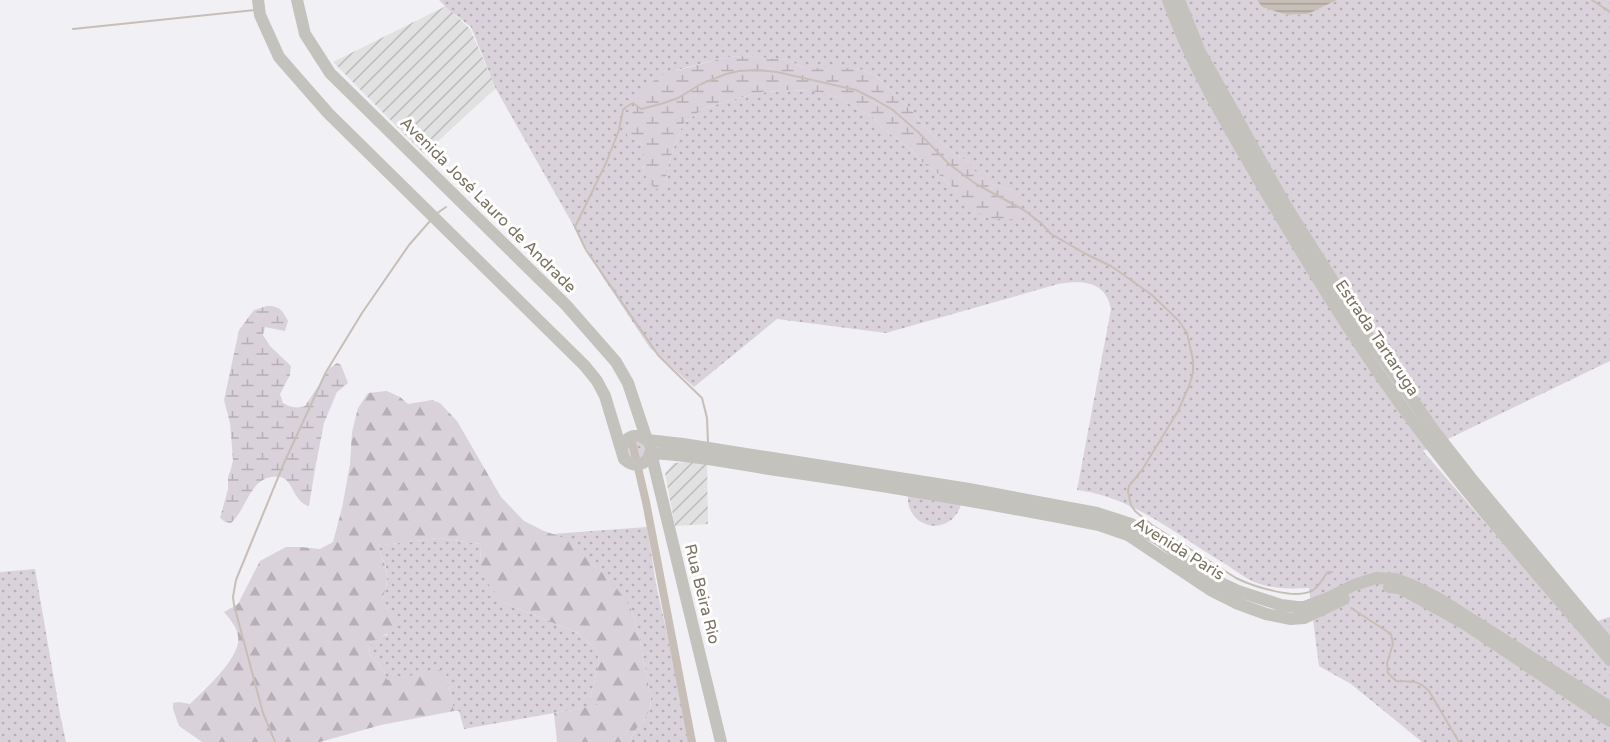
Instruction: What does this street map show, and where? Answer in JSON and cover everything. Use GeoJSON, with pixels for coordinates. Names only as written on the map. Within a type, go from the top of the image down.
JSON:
{"type":"FeatureCollection","features":[{"type":"Feature","properties":{"kind":"street","name":"Avenida José Lauro de Andrade"},"geometry":{"type":"LineString","coordinates":[[297,0],[305,34],[330,73],[566,305],[616,362],[628,383],[647,440]]}},
{"type":"Feature","properties":{"kind":"street","name":"Estrada Tartaruga"},"geometry":{"type":"LineString","coordinates":[[1168,0],[1190,56],[1207,88],[1300,252],[1350,330],[1413,422],[1461,484],[1610,660]]}},
{"type":"Feature","properties":{"kind":"street","name":"Estrada Tartaruga"},"geometry":{"type":"LineString","coordinates":[[1179,0],[1200,52],[1280,197],[1363,328],[1435,432],[1610,645]]}},
{"type":"Feature","properties":{"kind":"street"},"geometry":{"type":"LineString","coordinates":[[259,7],[279,57],[328,113],[585,366],[605,396],[624,459],[635,465],[643,463],[651,453],[651,446],[640,436],[632,436],[625,441],[622,448]]}},
{"type":"Feature","properties":{"kind":"street","name":"Avenida Paris"},"geometry":{"type":"LineString","coordinates":[[647,440],[958,488],[1097,513],[1131,525],[1159,540],[1210,578],[1238,591],[1297,608],[1328,598],[1365,581],[1396,579],[1438,598],[1610,706]]}},
{"type":"Feature","properties":{"kind":"street","name":"Avenida Paris"},"geometry":{"type":"LineString","coordinates":[[651,453],[699,457],[777,471],[898,488],[1099,525],[1128,535],[1212,591],[1236,603],[1280,618],[1304,618],[1373,587],[1399,588],[1465,624],[1610,721]]}},
{"type":"Feature","properties":{"kind":"street","name":"Rua Beira Rio"},"geometry":{"type":"LineString","coordinates":[[651,453],[721,742]]}},
{"type":"Feature","properties":{"kind":"shaded area"},"geometry":{"type":"Polygon","coordinates":[[[1257,0],[1337,0],[1308,14],[1287,15],[1262,7],[1257,0]]]}},
{"type":"Feature","properties":{"kind":"shaded area"},"geometry":{"type":"Polygon","coordinates":[[[446,6],[470,29],[496,88],[424,154],[333,62],[446,6]]]}},
{"type":"Feature","properties":{"kind":"shaded area"},"geometry":{"type":"Polygon","coordinates":[[[707,461],[708,524],[675,526],[665,473],[674,463],[707,461]]]}},
{"type":"Feature","properties":{"kind":"green space"},"geometry":{"type":"Polygon","coordinates":[[[439,0],[1257,0],[1263,7],[1287,15],[1308,14],[1337,0],[1610,0],[1610,361],[1423,451],[1581,634],[1600,620],[1610,617],[1610,742],[1422,742],[1351,684],[1319,666],[1309,588],[1282,588],[1254,582],[1137,509],[1098,494],[1077,490],[1111,309],[1104,293],[1092,284],[1076,282],[1058,284],[886,333],[777,319],[694,387],[650,348],[602,276],[496,89],[471,27],[439,0]],[[748,56],[727,57],[677,70],[627,135],[643,145],[645,173],[666,183],[667,170],[683,124],[704,108],[757,93],[790,90],[828,94],[874,118],[881,127],[909,148],[924,164],[956,190],[966,206],[1012,190],[994,185],[975,172],[967,161],[955,154],[922,125],[914,113],[875,75],[856,68],[804,68],[788,60],[748,56]]]}},
{"type":"Feature","properties":{"kind":"green space"},"geometry":{"type":"Polygon","coordinates":[[[748,56],[788,60],[804,68],[856,68],[875,75],[914,113],[922,125],[955,154],[967,161],[976,172],[994,185],[1012,190],[1019,199],[1022,210],[1014,219],[992,219],[965,206],[956,190],[924,164],[909,148],[881,127],[874,118],[839,98],[810,91],[757,93],[704,108],[683,124],[667,170],[666,183],[662,191],[655,188],[650,184],[645,172],[643,145],[627,135],[635,103],[660,75],[727,57],[748,56]]]}},
{"type":"Feature","properties":{"kind":"green space"},"geometry":{"type":"Polygon","coordinates":[[[267,306],[280,309],[288,321],[285,331],[265,327],[263,335],[270,346],[291,366],[290,375],[280,394],[283,403],[293,407],[305,406],[330,368],[337,363],[341,365],[348,383],[337,392],[324,423],[309,506],[298,499],[289,483],[284,479],[271,477],[258,484],[231,523],[225,522],[220,518],[233,460],[230,423],[224,400],[239,330],[254,310],[267,306]]]}},
{"type":"Feature","properties":{"kind":"green space"},"geometry":{"type":"Polygon","coordinates":[[[387,391],[408,404],[432,400],[440,403],[457,421],[501,497],[524,521],[570,540],[599,565],[630,606],[638,630],[651,699],[648,713],[630,742],[557,742],[554,713],[598,705],[590,699],[599,663],[598,651],[578,633],[504,603],[489,585],[483,572],[480,563],[481,544],[438,538],[376,546],[387,573],[381,602],[385,608],[393,612],[395,624],[390,632],[370,643],[369,654],[384,671],[387,680],[445,669],[454,711],[381,725],[320,742],[202,742],[179,726],[173,703],[190,704],[221,673],[234,654],[238,636],[224,612],[238,604],[260,561],[286,547],[320,549],[333,542],[342,508],[350,464],[352,432],[358,408],[368,393],[387,391]]]}},
{"type":"Feature","properties":{"kind":"green space"},"geometry":{"type":"Polygon","coordinates":[[[637,440],[645,446],[646,453],[638,460],[628,457],[626,447],[637,440]]]}},
{"type":"Feature","properties":{"kind":"green space"},"geometry":{"type":"Polygon","coordinates":[[[908,494],[961,504],[956,515],[948,522],[930,525],[914,516],[909,506],[908,494]]]}},
{"type":"Feature","properties":{"kind":"green space"},"geometry":{"type":"Polygon","coordinates":[[[647,527],[656,584],[687,723],[689,742],[630,742],[648,713],[651,700],[638,630],[630,606],[552,534],[647,527]]]}},
{"type":"Feature","properties":{"kind":"green space"},"geometry":{"type":"Polygon","coordinates":[[[438,538],[481,544],[480,563],[504,603],[578,633],[598,651],[599,663],[590,699],[599,705],[464,729],[459,711],[454,711],[445,670],[386,681],[384,671],[369,654],[370,643],[387,635],[393,612],[384,608],[381,602],[387,573],[375,546],[438,538]]]}},
{"type":"Feature","properties":{"kind":"green space"},"geometry":{"type":"Polygon","coordinates":[[[35,569],[66,742],[0,742],[0,572],[35,569]]]}},
{"type":"Feature","properties":{"kind":"waterway"},"geometry":{"type":"LineString","coordinates":[[1592,0],[1610,12]]}},
{"type":"Feature","properties":{"kind":"waterway"},"geometry":{"type":"LineString","coordinates":[[73,29],[255,10]]}},
{"type":"Feature","properties":{"kind":"waterway"},"geometry":{"type":"LineString","coordinates":[[708,442],[707,418],[702,398],[658,355],[586,250],[575,227],[606,163],[619,130],[623,110],[626,107],[633,103],[641,109],[664,103],[726,74],[757,70],[777,72],[856,90],[893,110],[949,164],[976,184],[1024,210],[1051,234],[1111,266],[1152,295],[1179,321],[1187,333],[1193,360],[1193,373],[1178,411],[1142,470],[1129,486],[1131,505],[1135,511],[1152,525],[1236,578],[1253,585],[1286,593],[1306,593],[1320,584],[1328,572],[1332,572]]}},
{"type":"Feature","properties":{"kind":"waterway"},"geometry":{"type":"LineString","coordinates":[[436,214],[446,207]]}},
{"type":"Feature","properties":{"kind":"waterway"},"geometry":{"type":"LineString","coordinates":[[275,742],[263,713],[234,605],[236,580],[284,463],[326,372],[362,313],[409,245],[430,221]]}},
{"type":"Feature","properties":{"kind":"waterway"},"geometry":{"type":"LineString","coordinates":[[632,442],[646,502],[692,742]]}},
{"type":"Feature","properties":{"kind":"waterway"},"geometry":{"type":"LineString","coordinates":[[1351,608],[1391,634],[1393,644],[1387,663],[1388,673],[1396,681],[1410,681],[1425,687],[1459,742]]}}]}
